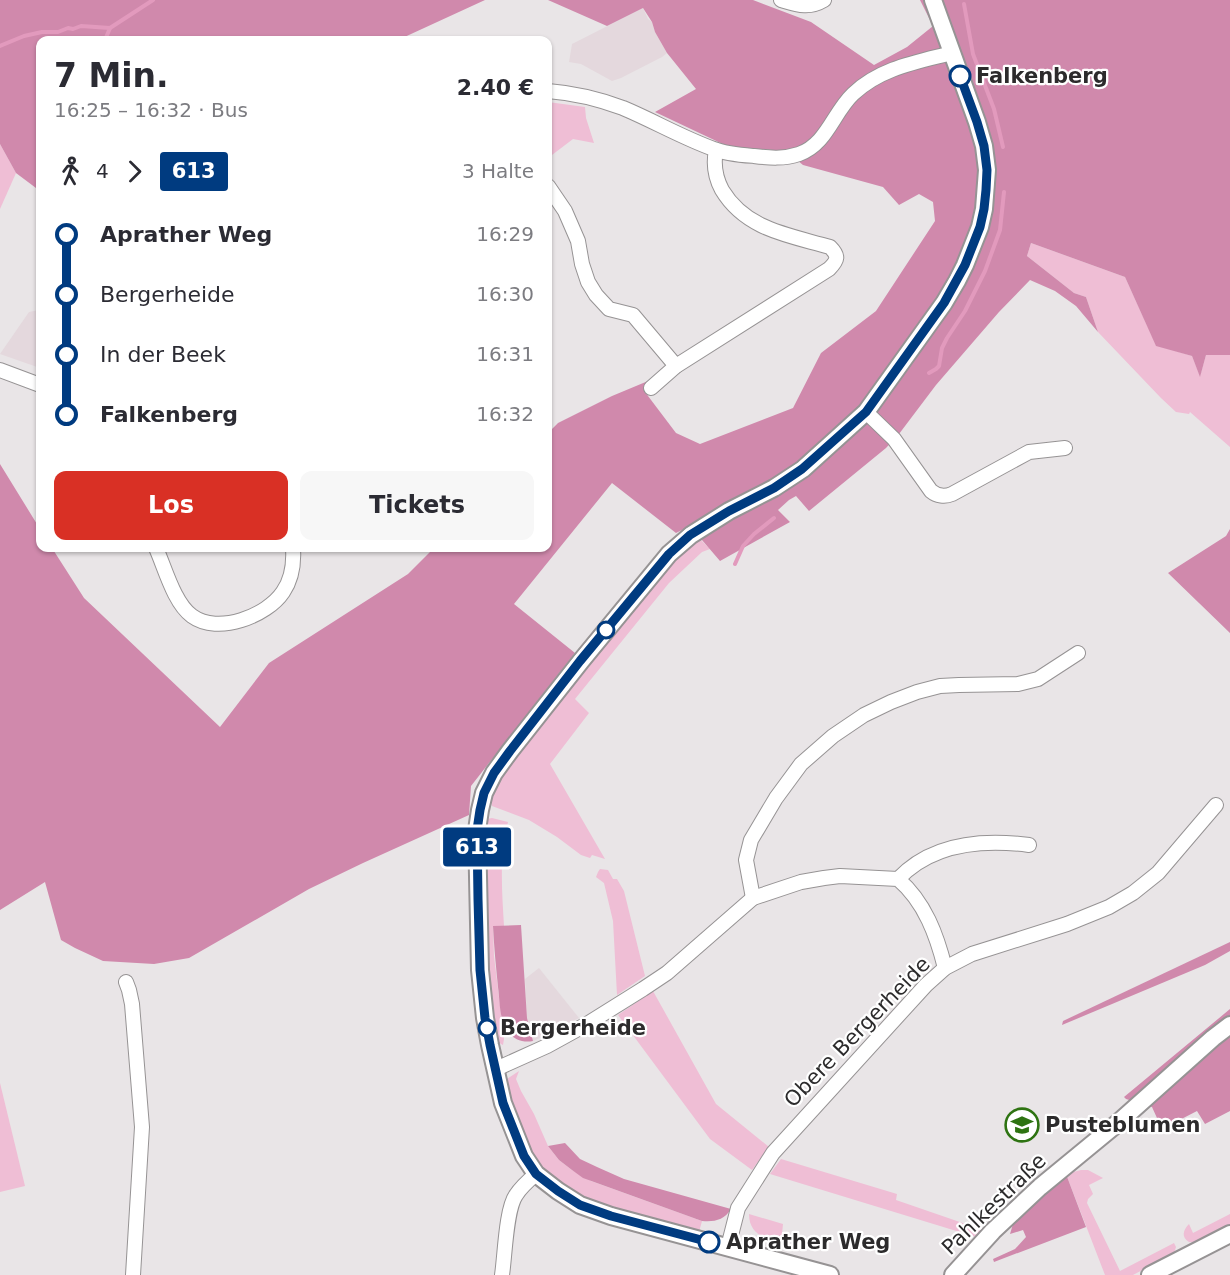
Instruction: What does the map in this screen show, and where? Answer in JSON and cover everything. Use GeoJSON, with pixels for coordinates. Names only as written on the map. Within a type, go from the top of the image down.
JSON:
{"type":"FeatureCollection","features":[{"type":"Feature","properties":{"kind":"street"},"geometry":{"type":"LineString","coordinates":[[781,0],[801,6],[816,5],[824,0]]}},
{"type":"Feature","properties":{"kind":"street"},"geometry":{"type":"LineString","coordinates":[[830,1275],[611,1216],[580,1205],[536,1174],[524,1156],[503,1103],[485,1018],[480,970],[477,830],[484,793],[494,773],[538,714],[669,554],[690,535],[729,511],[774,488],[802,469],[866,412],[944,303],[957,281],[976,236],[984,209],[987,170],[984,146],[977,122],[933,0]]}},
{"type":"Feature","properties":{"kind":"street"},"geometry":{"type":"LineString","coordinates":[[552,91],[590,98],[621,108],[716,150],[783,158],[805,152],[816,145],[850,96],[876,76],[895,68],[952,53]]}},
{"type":"Feature","properties":{"kind":"street"},"geometry":{"type":"LineString","coordinates":[[651,388],[676,366],[829,269],[837,257],[830,248],[763,227],[737,210],[724,193],[716,174],[714,166],[716,150]]}},
{"type":"Feature","properties":{"kind":"street"},"geometry":{"type":"LineString","coordinates":[[552,192],[570,221],[588,282],[609,309],[633,315],[676,366]]}},
{"type":"Feature","properties":{"kind":"street"},"geometry":{"type":"LineString","coordinates":[[0,370],[36,384]]}},
{"type":"Feature","properties":{"kind":"street"},"geometry":{"type":"LineString","coordinates":[[866,412],[894,439],[931,491],[942,496],[952,494],[1029,452],[1065,448]]}},
{"type":"Feature","properties":{"kind":"street"},"geometry":{"type":"LineString","coordinates":[[158,552],[174,591],[185,610],[199,620],[219,624],[246,618],[266,608],[279,597],[291,575],[293,552]]}},
{"type":"Feature","properties":{"kind":"street"},"geometry":{"type":"LineString","coordinates":[[753,898],[746,860],[751,840],[776,798],[801,764],[833,735],[864,715],[917,692],[940,686],[1018,684],[1038,679],[1078,653]]}},
{"type":"Feature","properties":{"kind":"street","name":"Obere Bergerheide"},"geometry":{"type":"LineString","coordinates":[[728,1247],[738,1208],[773,1153],[926,984],[945,968],[972,954],[1067,924],[1109,907],[1133,893],[1158,873],[1216,806]]}},
{"type":"Feature","properties":{"kind":"street"},"geometry":{"type":"LineString","coordinates":[[898,879],[909,867],[944,850],[974,844],[1003,842],[1029,845]]}},
{"type":"Feature","properties":{"kind":"street"},"geometry":{"type":"LineString","coordinates":[[496,1069],[547,1046],[643,989],[685,958],[753,898],[801,882],[840,876],[898,879],[917,899],[927,916],[939,944],[945,968]]}},
{"type":"Feature","properties":{"kind":"street"},"geometry":{"type":"LineString","coordinates":[[126,982],[132,1004],[142,1127],[133,1275]]}},
{"type":"Feature","properties":{"kind":"street","name":"Pahlkestraße"},"geometry":{"type":"LineString","coordinates":[[953,1275],[993,1231],[1040,1187],[1230,1025]]}},
{"type":"Feature","properties":{"kind":"street"},"geometry":{"type":"LineString","coordinates":[[502,1275],[509,1212],[514,1196],[536,1174]]}},
{"type":"Feature","properties":{"kind":"street"},"geometry":{"type":"LineString","coordinates":[[1150,1275],[1230,1234]]}},
{"type":"Feature","properties":{"kind":"shaded area"},"geometry":{"type":"Polygon","coordinates":[[[0,0],[485,0],[407,36],[36,36],[36,188],[16,173],[0,144],[0,0]]]}},
{"type":"Feature","properties":{"kind":"shaded area"},"geometry":{"type":"Polygon","coordinates":[[[548,0],[753,0],[811,22],[874,65],[907,47],[933,26],[920,0],[1230,0],[1230,355],[1206,355],[1200,377],[1192,356],[1156,346],[1125,277],[1031,243],[1027,256],[1074,293],[1086,297],[1098,332],[1076,306],[1055,291],[1030,280],[936,385],[886,448],[809,511],[796,496],[778,510],[790,522],[720,561],[690,526],[676,533],[612,483],[514,604],[575,653],[471,786],[469,815],[309,889],[189,958],[154,964],[103,961],[75,948],[61,940],[45,882],[0,910],[0,464],[36,522],[36,552],[55,552],[84,598],[220,727],[269,663],[408,574],[430,552],[552,552],[552,429],[558,423],[612,396],[660,376],[645,392],[676,433],[700,444],[793,408],[821,353],[876,311],[935,221],[933,202],[919,194],[899,205],[883,187],[803,165],[786,151],[729,147],[655,112],[696,89],[667,53],[643,8],[607,26],[548,0]]]}},
{"type":"Feature","properties":{"kind":"shaded area"},"geometry":{"type":"Polygon","coordinates":[[[643,8],[667,53],[662,57],[612,81],[581,64],[569,62],[572,44],[643,8]]]}},
{"type":"Feature","properties":{"kind":"shaded area"},"geometry":{"type":"Polygon","coordinates":[[[552,103],[585,107],[594,143],[573,139],[552,155],[552,103]]]}},
{"type":"Feature","properties":{"kind":"shaded area"},"geometry":{"type":"Polygon","coordinates":[[[0,144],[16,173],[0,209],[0,144]]]}},
{"type":"Feature","properties":{"kind":"shaded area"},"geometry":{"type":"Polygon","coordinates":[[[1031,243],[1125,277],[1156,345],[1192,356],[1200,376],[1206,355],[1230,355],[1230,447],[1190,412],[1189,414],[1176,412],[1161,398],[1098,332],[1086,297],[1074,293],[1027,256],[1031,243]]]}},
{"type":"Feature","properties":{"kind":"shaded area"},"geometry":{"type":"Polygon","coordinates":[[[36,311],[36,367],[0,354],[29,312],[36,311]]]}},
{"type":"Feature","properties":{"kind":"shaded area"},"geometry":{"type":"Polygon","coordinates":[[[1230,529],[1230,633],[1168,573],[1226,536],[1230,529]]]}},
{"type":"Feature","properties":{"kind":"shaded area"},"geometry":{"type":"Polygon","coordinates":[[[696,535],[710,549],[702,552],[669,583],[575,699],[589,713],[550,764],[605,859],[592,855],[590,858],[581,855],[529,820],[492,806],[492,792],[503,771],[669,561],[696,535]]]}},
{"type":"Feature","properties":{"kind":"shaded area"},"geometry":{"type":"Polygon","coordinates":[[[487,819],[508,822],[502,861],[504,926],[493,927],[503,1045],[494,1040],[487,982],[483,838],[487,819]]]}},
{"type":"Feature","properties":{"kind":"shaded area"},"geometry":{"type":"Polygon","coordinates":[[[600,869],[608,870],[624,891],[645,976],[617,995],[613,921],[604,883],[596,877],[600,869]]]}},
{"type":"Feature","properties":{"kind":"shaded area"},"geometry":{"type":"Polygon","coordinates":[[[521,925],[527,1018],[533,1041],[530,1042],[513,1037],[503,1022],[494,942],[493,926],[521,925]]]}},
{"type":"Feature","properties":{"kind":"shaded area"},"geometry":{"type":"Polygon","coordinates":[[[1230,942],[1230,951],[1205,965],[1062,1025],[1063,1021],[1230,942]]]}},
{"type":"Feature","properties":{"kind":"shaded area"},"geometry":{"type":"Polygon","coordinates":[[[539,968],[579,1018],[533,1041],[527,1018],[525,979],[539,968]]]}},
{"type":"Feature","properties":{"kind":"shaded area"},"geometry":{"type":"Polygon","coordinates":[[[653,991],[716,1104],[769,1147],[752,1170],[710,1139],[618,1015],[653,991]]]}},
{"type":"Feature","properties":{"kind":"shaded area"},"geometry":{"type":"Polygon","coordinates":[[[1230,1009],[1230,1111],[1205,1124],[1197,1111],[1162,1129],[1152,1107],[1124,1097],[1230,1009]]]}},
{"type":"Feature","properties":{"kind":"shaded area"},"geometry":{"type":"Polygon","coordinates":[[[519,1071],[516,1079],[521,1091],[548,1146],[559,1160],[591,1181],[702,1221],[699,1232],[613,1210],[576,1196],[541,1168],[529,1152],[519,1131],[504,1081],[519,1071]]]}},
{"type":"Feature","properties":{"kind":"shaded area"},"geometry":{"type":"Polygon","coordinates":[[[0,1083],[25,1186],[0,1192],[0,1083]]]}},
{"type":"Feature","properties":{"kind":"shaded area"},"geometry":{"type":"Polygon","coordinates":[[[565,1143],[580,1159],[624,1179],[731,1209],[719,1220],[702,1221],[583,1178],[559,1160],[548,1146],[565,1143]]]}},
{"type":"Feature","properties":{"kind":"shaded area"},"geometry":{"type":"Polygon","coordinates":[[[781,1159],[897,1194],[896,1200],[983,1230],[976,1237],[770,1174],[781,1159]]]}},
{"type":"Feature","properties":{"kind":"shaded area"},"geometry":{"type":"Polygon","coordinates":[[[1088,1170],[1103,1178],[1089,1185],[1093,1194],[1087,1203],[1120,1271],[1174,1243],[1176,1247],[1174,1253],[1133,1275],[1105,1275],[1066,1174],[1088,1170]]]}},
{"type":"Feature","properties":{"kind":"shaded area"},"geometry":{"type":"Polygon","coordinates":[[[1066,1174],[1086,1227],[994,1262],[993,1259],[1015,1249],[1026,1237],[1023,1230],[1010,1234],[1013,1224],[1066,1174]]]}},
{"type":"Feature","properties":{"kind":"shaded area"},"geometry":{"type":"Polygon","coordinates":[[[749,1214],[783,1224],[781,1244],[759,1235],[752,1226],[749,1214]]]}},
{"type":"Feature","properties":{"kind":"shaded area"},"geometry":{"type":"Polygon","coordinates":[[[1230,1214],[1230,1227],[1197,1243],[1189,1242],[1185,1238],[1184,1231],[1189,1224],[1193,1233],[1230,1214]]]}},
{"type":"Feature","properties":{"kind":"waterway"},"geometry":{"type":"LineString","coordinates":[[0,46],[24,36],[42,32],[58,32],[81,26],[110,28],[153,0]]}},
{"type":"Feature","properties":{"kind":"waterway"},"geometry":{"type":"LineString","coordinates":[[964,4],[973,54],[994,109],[1003,147]]}},
{"type":"Feature","properties":{"kind":"waterway"},"geometry":{"type":"LineString","coordinates":[[107,36],[110,28]]}},
{"type":"Feature","properties":{"kind":"waterway"},"geometry":{"type":"LineString","coordinates":[[929,373],[939,366],[942,348],[965,311],[985,271],[1000,230],[1004,192]]}},
{"type":"Feature","properties":{"kind":"waterway"},"geometry":{"type":"LineString","coordinates":[[735,564],[743,546],[774,518]]}},
{"type":"Feature","properties":{"kind":"bus line","name":"613"},"geometry":{"type":"LineString","coordinates":[[709,1242],[611,1216],[580,1205],[536,1174],[524,1156],[503,1103],[485,1018],[480,970],[478,899],[477,830],[480,810],[484,793],[494,773],[510,751],[580,661],[669,554],[690,535],[729,511],[774,488],[802,469],[866,412],[944,303],[965,265],[980,227],[986,190],[987,170],[984,146],[960,76]]}},
{"type":"Feature","properties":{"kind":"place","name":"Falkenberg"},"geometry":{"type":"Point","coordinates":[960,76]}},
{"type":"Feature","properties":{"kind":"place","name":"Bergerheide"},"geometry":{"type":"Point","coordinates":[487,1028]}},
{"type":"Feature","properties":{"kind":"place","name":"Pusteblumen"},"geometry":{"type":"Point","coordinates":[1022,1125]}},
{"type":"Feature","properties":{"kind":"place","name":"Aprather Weg"},"geometry":{"type":"Point","coordinates":[709,1242]}}]}
